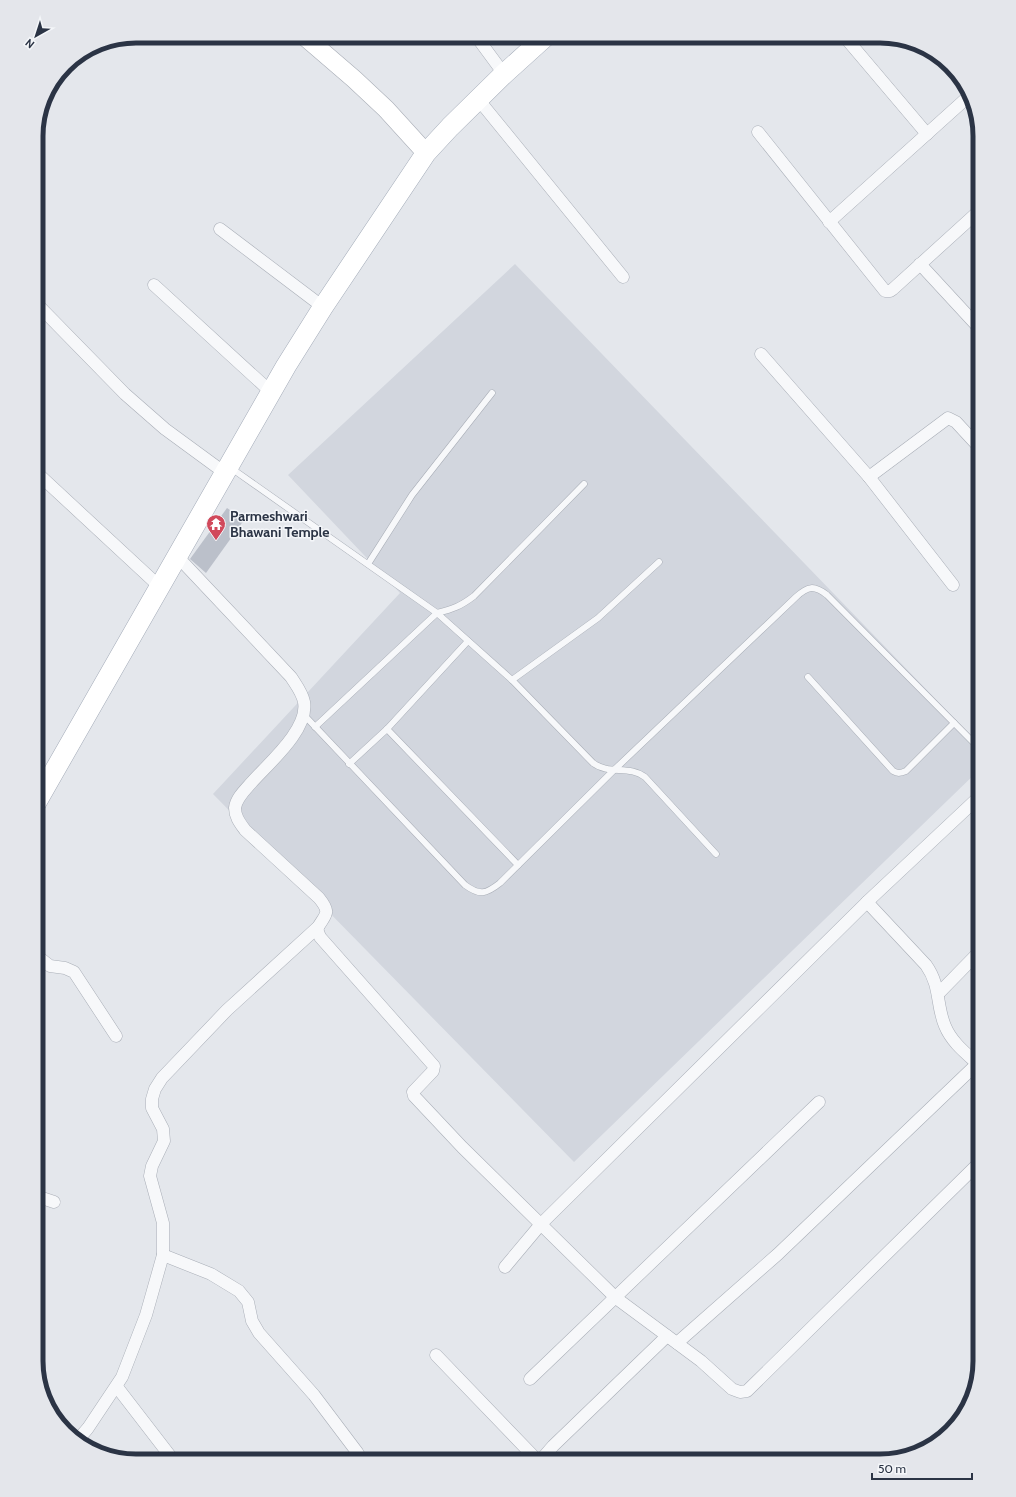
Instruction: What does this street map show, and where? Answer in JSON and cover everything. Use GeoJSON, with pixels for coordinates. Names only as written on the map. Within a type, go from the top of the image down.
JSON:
{"type":"FeatureCollection","features":[{"type":"Feature","properties":{"kind":"main road"},"geometry":{"type":"LineString","coordinates":[[43,791],[271,392],[323,307],[426,153],[478,99],[538,43]]}},
{"type":"Feature","properties":{"kind":"street"},"geometry":{"type":"LineString","coordinates":[[312,43],[381,104],[426,153]]}},
{"type":"Feature","properties":{"kind":"street"},"geometry":{"type":"LineString","coordinates":[[481,43],[504,74]]}},
{"type":"Feature","properties":{"kind":"street"},"geometry":{"type":"LineString","coordinates":[[850,43],[927,134]]}},
{"type":"Feature","properties":{"kind":"street"},"geometry":{"type":"LineString","coordinates":[[478,99],[623,277]]}},
{"type":"Feature","properties":{"kind":"street"},"geometry":{"type":"LineString","coordinates":[[829,222],[966,99]]}},
{"type":"Feature","properties":{"kind":"street"},"geometry":{"type":"LineString","coordinates":[[758,132],[885,291],[890,291],[973,216]]}},
{"type":"Feature","properties":{"kind":"street"},"geometry":{"type":"LineString","coordinates":[[220,229],[323,307]]}},
{"type":"Feature","properties":{"kind":"street"},"geometry":{"type":"LineString","coordinates":[[920,264],[973,321]]}},
{"type":"Feature","properties":{"kind":"street"},"geometry":{"type":"LineString","coordinates":[[154,285],[271,392]]}},
{"type":"Feature","properties":{"kind":"street"},"geometry":{"type":"LineString","coordinates":[[43,310],[130,399],[165,430],[227,470]]}},
{"type":"Feature","properties":{"kind":"street"},"geometry":{"type":"LineString","coordinates":[[761,354],[869,477],[953,585]]}},
{"type":"Feature","properties":{"kind":"street"},"geometry":{"type":"LineString","coordinates":[[869,477],[948,418],[956,422],[973,440]]}},
{"type":"Feature","properties":{"kind":"street"},"geometry":{"type":"LineString","coordinates":[[43,478],[160,587]]}},
{"type":"Feature","properties":{"kind":"street"},"geometry":{"type":"LineString","coordinates":[[81,1436],[122,1377],[146,1315],[163,1255],[163,1223],[150,1176],[152,1166],[164,1142],[164,1129],[152,1108],[152,1099],[155,1089],[162,1078],[227,1010],[318,927],[326,915],[327,910],[319,898],[246,830],[239,822],[235,806],[245,790],[295,734],[304,715],[304,702],[300,690],[291,677],[177,556]]}},
{"type":"Feature","properties":{"kind":"street"},"geometry":{"type":"LineString","coordinates":[[505,1267],[541,1224],[866,902],[973,803]]}},
{"type":"Feature","properties":{"kind":"street"},"geometry":{"type":"LineString","coordinates":[[866,902],[926,965],[932,974],[945,1027],[962,1050],[973,1058]]}},
{"type":"Feature","properties":{"kind":"street"},"geometry":{"type":"LineString","coordinates":[[318,927],[317,931],[320,937],[434,1066],[433,1071],[413,1092],[414,1096],[462,1147],[616,1298],[701,1361],[732,1390],[740,1392],[747,1391],[973,1169]]}},
{"type":"Feature","properties":{"kind":"street"},"geometry":{"type":"LineString","coordinates":[[938,994],[973,958]]}},
{"type":"Feature","properties":{"kind":"street"},"geometry":{"type":"LineString","coordinates":[[43,960],[50,966],[65,968],[74,972],[116,1036]]}},
{"type":"Feature","properties":{"kind":"street"},"geometry":{"type":"LineString","coordinates":[[546,1454],[672,1339],[778,1254],[973,1069]]}},
{"type":"Feature","properties":{"kind":"street"},"geometry":{"type":"LineString","coordinates":[[530,1380],[819,1102]]}},
{"type":"Feature","properties":{"kind":"street"},"geometry":{"type":"LineString","coordinates":[[43,1198],[54,1202]]}},
{"type":"Feature","properties":{"kind":"street"},"geometry":{"type":"LineString","coordinates":[[163,1255],[211,1274],[243,1294],[248,1302],[255,1328],[314,1395],[358,1454]]}},
{"type":"Feature","properties":{"kind":"street"},"geometry":{"type":"LineString","coordinates":[[436,1355],[532,1454]]}},
{"type":"Feature","properties":{"kind":"street"},"geometry":{"type":"LineString","coordinates":[[116,1387],[169,1454]]}},
{"type":"Feature","properties":{"kind":"lane"},"geometry":{"type":"LineString","coordinates":[[368,564],[412,495],[492,393]]}},
{"type":"Feature","properties":{"kind":"lane"},"geometry":{"type":"LineString","coordinates":[[227,470],[368,564],[437,613],[512,680],[593,763],[601,768],[636,772],[645,777],[716,854]]}},
{"type":"Feature","properties":{"kind":"lane"},"geometry":{"type":"LineString","coordinates":[[315,727],[437,613],[453,609],[474,596],[584,484]]}},
{"type":"Feature","properties":{"kind":"lane"},"geometry":{"type":"LineString","coordinates":[[512,680],[598,618],[660,562]]}},
{"type":"Feature","properties":{"kind":"lane"},"geometry":{"type":"LineString","coordinates":[[304,715],[465,885],[473,892],[482,893],[490,891],[518,865],[614,770],[804,590],[816,588],[827,595],[973,742]]}},
{"type":"Feature","properties":{"kind":"lane"},"geometry":{"type":"LineString","coordinates":[[350,764],[387,729],[468,641]]}},
{"type":"Feature","properties":{"kind":"lane"},"geometry":{"type":"LineString","coordinates":[[808,677],[893,771],[897,773],[906,771],[954,723]]}},
{"type":"Feature","properties":{"kind":"lane"},"geometry":{"type":"LineString","coordinates":[[387,729],[518,865]]}},
{"type":"Feature","properties":{"kind":"shaded area"},"geometry":{"type":"Polygon","coordinates":[[[515,264],[973,738],[973,776],[574,1162],[213,794],[400,593],[288,475],[515,264]]]}},
{"type":"Feature","properties":{"kind":"building","name":"Parmeshwari Bhawani Temple"},"geometry":{"type":"Polygon","coordinates":[[[227,508],[244,520],[206,573],[190,559],[227,508]]]}},
{"type":"Feature","properties":{"kind":"place","name":"Parmeshwari Bhawani Temple"},"geometry":{"type":"Point","coordinates":[216,541]}}]}
